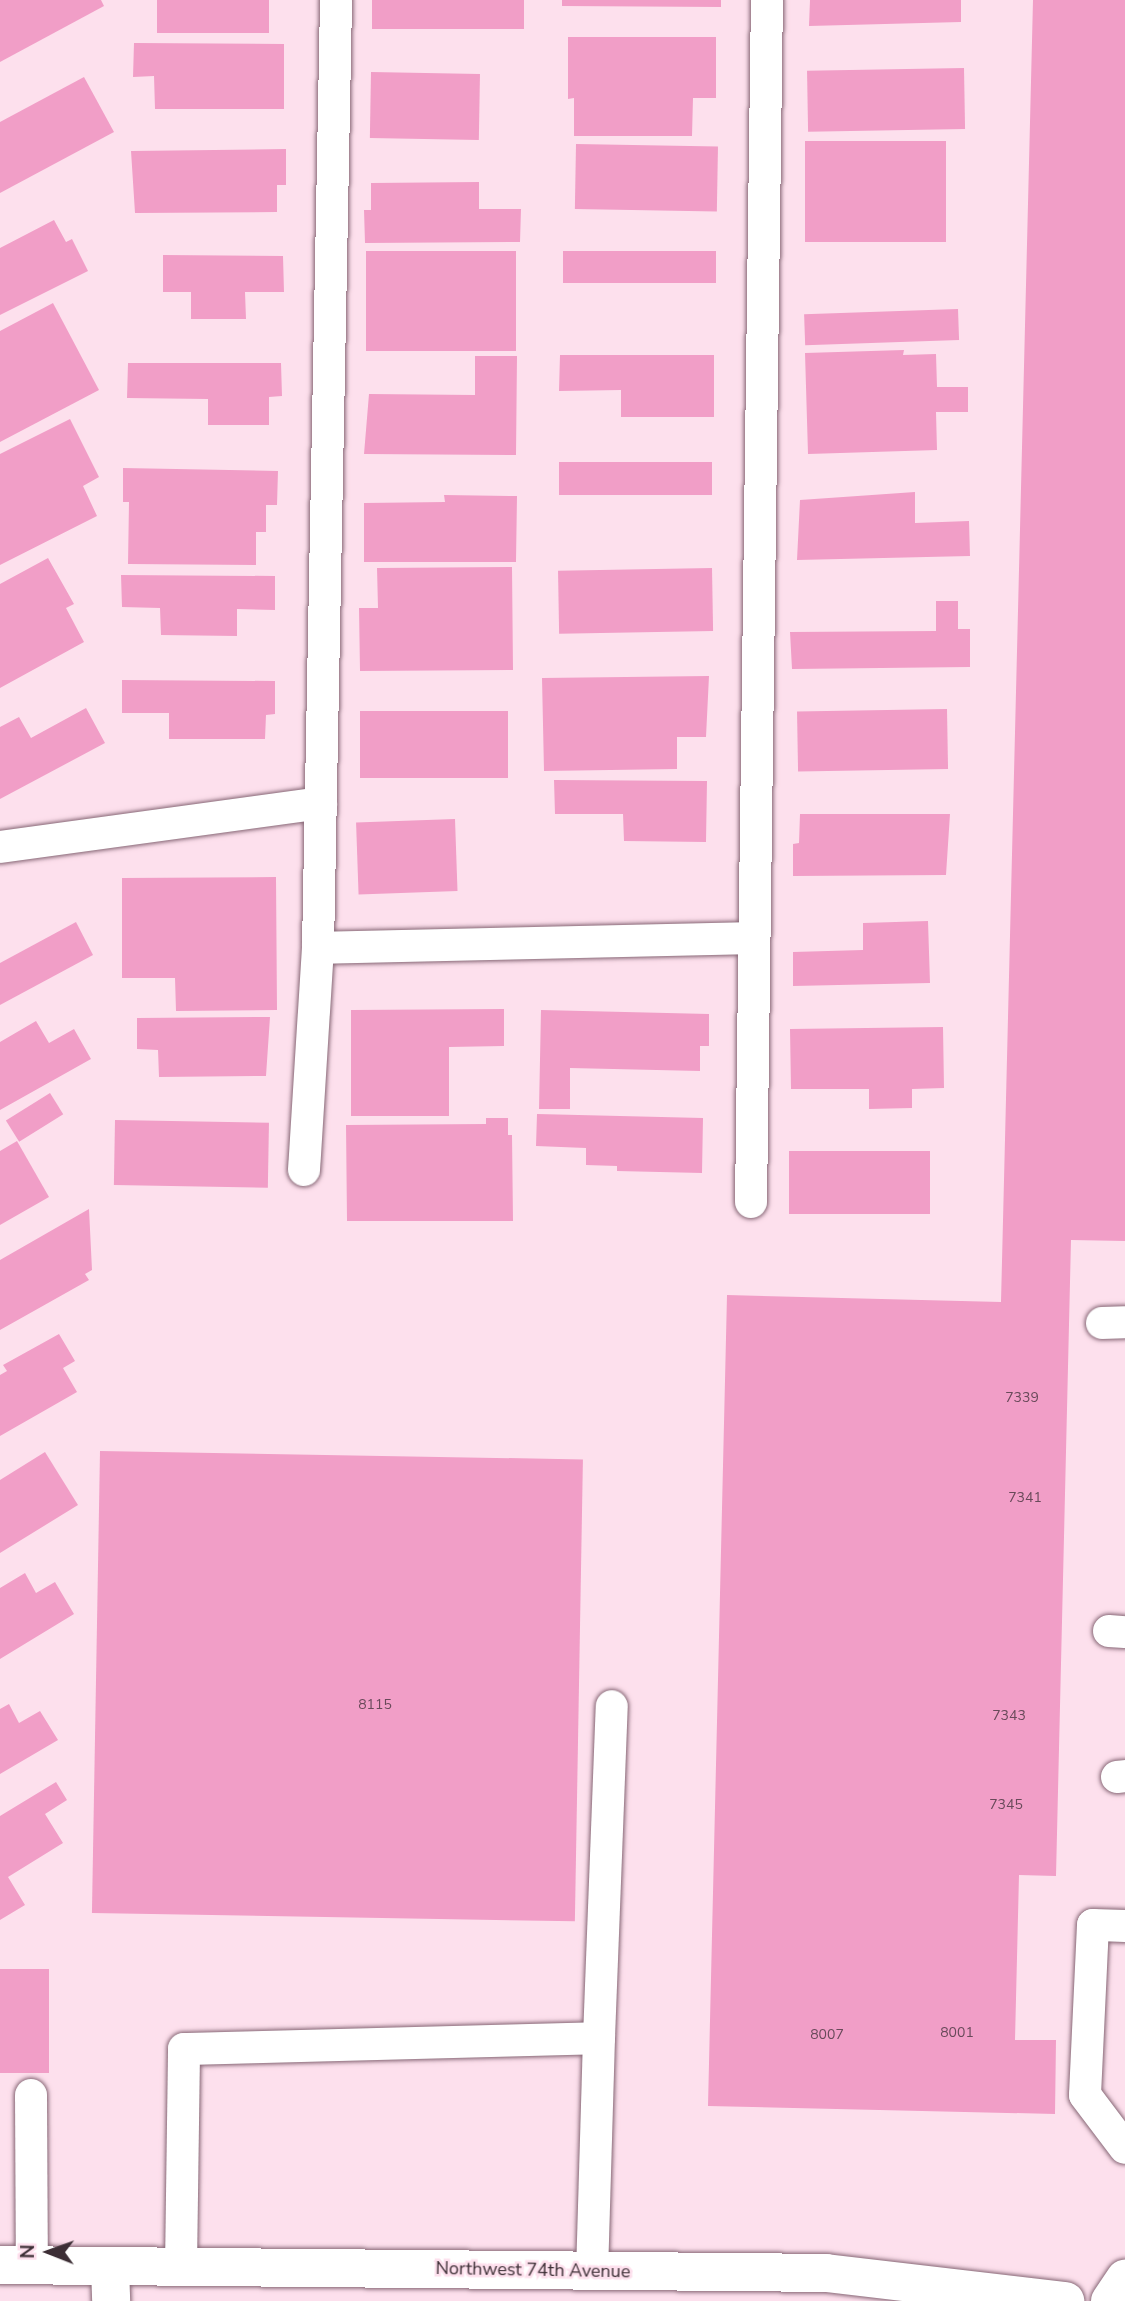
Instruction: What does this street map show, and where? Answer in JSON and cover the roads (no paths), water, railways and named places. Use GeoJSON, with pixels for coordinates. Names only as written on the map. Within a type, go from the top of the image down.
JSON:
{"type":"FeatureCollection","features":[{"type":"Feature","properties":{"kind":"street","name":"Northwest 74th Avenue"},"geometry":{"type":"LineString","coordinates":[[16,2265],[110,2284],[181,2267],[825,2273],[1065,2301]]}},
{"type":"Feature","properties":{"kind":"street"},"geometry":{"type":"LineString","coordinates":[[1110,2301],[1125,2279]]}},
{"type":"Feature","properties":{"kind":"lane"},"geometry":{"type":"LineString","coordinates":[[304,1170],[318,948],[337,0]]}},
{"type":"Feature","properties":{"kind":"lane"},"geometry":{"type":"LineString","coordinates":[[751,1202],[751,938],[766,0]]}},
{"type":"Feature","properties":{"kind":"lane"},"geometry":{"type":"LineString","coordinates":[[0,847],[321,803]]}},
{"type":"Feature","properties":{"kind":"lane"},"geometry":{"type":"LineString","coordinates":[[318,948],[751,938]]}},
{"type":"Feature","properties":{"kind":"lane"},"geometry":{"type":"LineString","coordinates":[[592,2271],[612,1706]]}},
{"type":"Feature","properties":{"kind":"lane"},"geometry":{"type":"LineString","coordinates":[[1125,1926],[1093,1925],[1086,2095],[1125,2148]]}},
{"type":"Feature","properties":{"kind":"lane"},"geometry":{"type":"LineString","coordinates":[[181,2267],[184,2049],[599,2038]]}},
{"type":"Feature","properties":{"kind":"lane"},"geometry":{"type":"LineString","coordinates":[[16,2265],[31,2095]]}}]}
